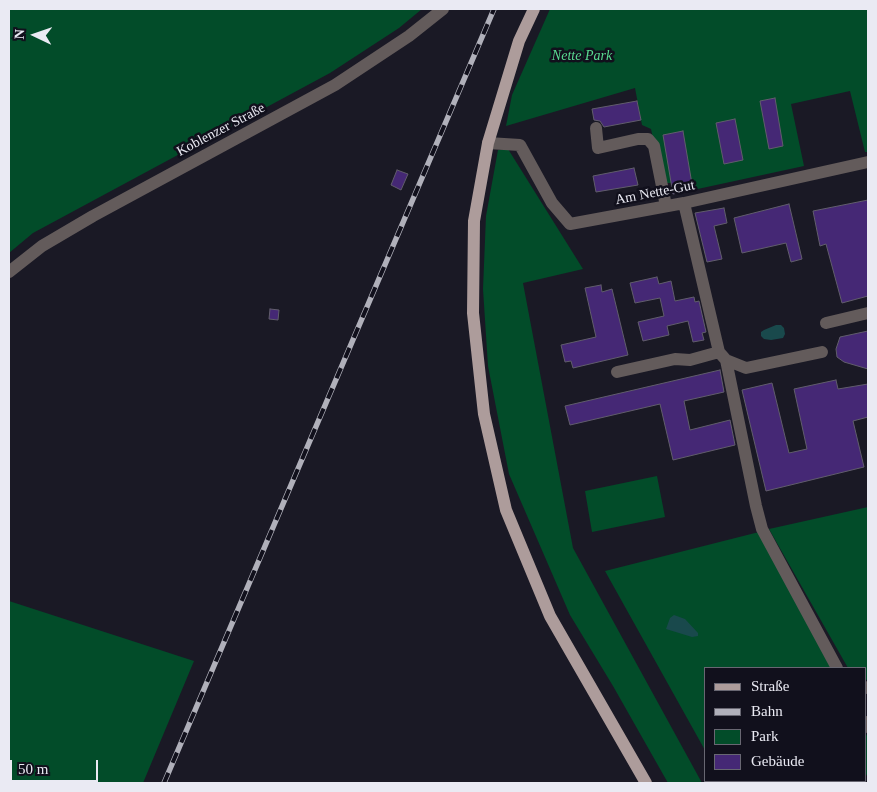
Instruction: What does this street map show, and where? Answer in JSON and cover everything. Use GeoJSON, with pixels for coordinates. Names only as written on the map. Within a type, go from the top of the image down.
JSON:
{"type":"FeatureCollection","features":[{"type":"Feature","properties":{"kind":"main road"},"geometry":{"type":"LineString","coordinates":[[534,9],[519,41],[488,143],[474,221],[473,313],[484,414],[506,510],[550,616],[646,783]]}},
{"type":"Feature","properties":{"kind":"street","name":"Koblenzer Straße"},"geometry":{"type":"LineString","coordinates":[[9,272],[42,246],[93,216],[335,85],[410,36],[443,9]]}},
{"type":"Feature","properties":{"kind":"street"},"geometry":{"type":"LineString","coordinates":[[596,128],[598,148],[638,139],[648,139],[654,146],[666,206]]}},
{"type":"Feature","properties":{"kind":"street","name":"Am Nette-Gut"},"geometry":{"type":"LineString","coordinates":[[488,143],[520,145],[552,203],[570,224],[684,203],[868,162]]}},
{"type":"Feature","properties":{"kind":"street"},"geometry":{"type":"LineString","coordinates":[[684,203],[723,356],[762,529],[836,667]]}},
{"type":"Feature","properties":{"kind":"street"},"geometry":{"type":"LineString","coordinates":[[826,323],[868,313]]}},
{"type":"Feature","properties":{"kind":"street"},"geometry":{"type":"LineString","coordinates":[[617,372],[676,359],[690,360],[723,356],[746,368],[822,352]]}},
{"type":"Feature","properties":{"kind":"green space"},"geometry":{"type":"Polygon","coordinates":[[[9,9],[422,9],[399,28],[330,73],[33,233],[9,253],[9,9]]]}},
{"type":"Feature","properties":{"kind":"green space","name":"Nette Park"},"geometry":{"type":"Polygon","coordinates":[[[550,9],[868,9],[868,152],[865,152],[850,91],[791,104],[804,166],[693,190],[691,178],[671,183],[662,183],[651,129],[642,125],[635,88],[506,126],[512,95],[550,9]]]}},
{"type":"Feature","properties":{"kind":"green space"},"geometry":{"type":"Polygon","coordinates":[[[508,149],[583,269],[523,283],[573,548],[702,783],[668,783],[570,615],[509,474],[488,366],[483,289],[486,216],[498,150],[508,149]]]}},
{"type":"Feature","properties":{"kind":"green space"},"geometry":{"type":"Polygon","coordinates":[[[657,476],[665,517],[592,532],[585,491],[657,476]]]}},
{"type":"Feature","properties":{"kind":"green space"},"geometry":{"type":"Polygon","coordinates":[[[868,507],[868,679],[867,667],[847,667],[769,529],[868,507]]]}},
{"type":"Feature","properties":{"kind":"green space"},"geometry":{"type":"Polygon","coordinates":[[[759,532],[830,667],[704,667],[704,748],[605,571],[759,532]]]}},
{"type":"Feature","properties":{"kind":"green space"},"geometry":{"type":"Polygon","coordinates":[[[9,601],[194,661],[143,783],[14,783],[9,781],[9,601]]]}},
{"type":"Feature","properties":{"kind":"green space"},"geometry":{"type":"Polygon","coordinates":[[[867,736],[868,738],[867,774],[867,736]]]}},
{"type":"Feature","properties":{"kind":"shaded area"},"geometry":{"type":"Polygon","coordinates":[[[776,325],[781,325],[784,328],[785,334],[783,338],[771,340],[764,339],[761,336],[761,332],[776,325]]]}},
{"type":"Feature","properties":{"kind":"shaded area"},"geometry":{"type":"Polygon","coordinates":[[[674,615],[685,619],[698,633],[698,636],[692,637],[666,629],[670,618],[674,615]]]}},
{"type":"Feature","properties":{"kind":"building"},"geometry":{"type":"Polygon","coordinates":[[[775,98],[783,146],[769,149],[760,101],[775,98]]]}},
{"type":"Feature","properties":{"kind":"building"},"geometry":{"type":"Polygon","coordinates":[[[637,101],[641,120],[604,127],[600,121],[594,120],[592,109],[637,101]]]}},
{"type":"Feature","properties":{"kind":"building"},"geometry":{"type":"Polygon","coordinates":[[[735,119],[743,160],[724,164],[716,123],[735,119]]]}},
{"type":"Feature","properties":{"kind":"building"},"geometry":{"type":"Polygon","coordinates":[[[683,131],[693,190],[673,194],[663,135],[683,131]]]}},
{"type":"Feature","properties":{"kind":"building"},"geometry":{"type":"Polygon","coordinates":[[[634,168],[638,185],[596,192],[593,176],[634,168]]]}},
{"type":"Feature","properties":{"kind":"building"},"geometry":{"type":"Polygon","coordinates":[[[397,170],[408,174],[401,190],[391,185],[397,170]]]}},
{"type":"Feature","properties":{"kind":"building"},"geometry":{"type":"Polygon","coordinates":[[[868,200],[868,296],[842,303],[826,244],[820,246],[813,211],[868,200]]]}},
{"type":"Feature","properties":{"kind":"building"},"geometry":{"type":"Polygon","coordinates":[[[789,204],[802,259],[791,262],[786,243],[742,253],[734,218],[789,204]]]}},
{"type":"Feature","properties":{"kind":"building"},"geometry":{"type":"Polygon","coordinates":[[[724,208],[727,223],[714,226],[722,259],[707,262],[695,213],[724,208]]]}},
{"type":"Feature","properties":{"kind":"building"},"geometry":{"type":"Polygon","coordinates":[[[657,277],[659,284],[671,281],[675,301],[694,297],[695,302],[699,301],[706,332],[702,333],[704,340],[693,342],[688,321],[667,326],[669,335],[643,341],[638,322],[664,316],[660,298],[635,303],[630,283],[657,277]]]}},
{"type":"Feature","properties":{"kind":"building"},"geometry":{"type":"Polygon","coordinates":[[[601,285],[602,292],[612,289],[628,355],[573,368],[571,361],[565,362],[561,345],[596,337],[585,288],[601,285]]]}},
{"type":"Feature","properties":{"kind":"building"},"geometry":{"type":"Polygon","coordinates":[[[270,309],[279,310],[278,320],[269,319],[270,309]]]}},
{"type":"Feature","properties":{"kind":"building"},"geometry":{"type":"Polygon","coordinates":[[[868,331],[868,369],[844,362],[837,357],[836,349],[840,337],[868,331]]]}},
{"type":"Feature","properties":{"kind":"building"},"geometry":{"type":"Polygon","coordinates":[[[720,370],[724,392],[684,401],[690,430],[730,420],[735,445],[673,460],[660,404],[570,425],[565,406],[720,370]]]}},
{"type":"Feature","properties":{"kind":"building"},"geometry":{"type":"Polygon","coordinates":[[[836,380],[838,389],[868,384],[868,417],[853,421],[864,467],[766,491],[742,390],[772,383],[789,453],[807,449],[794,389],[836,380]]]}},
{"type":"Feature","properties":{"kind":"railway"},"geometry":{"type":"LineString","coordinates":[[164,783],[494,9]]}}]}
